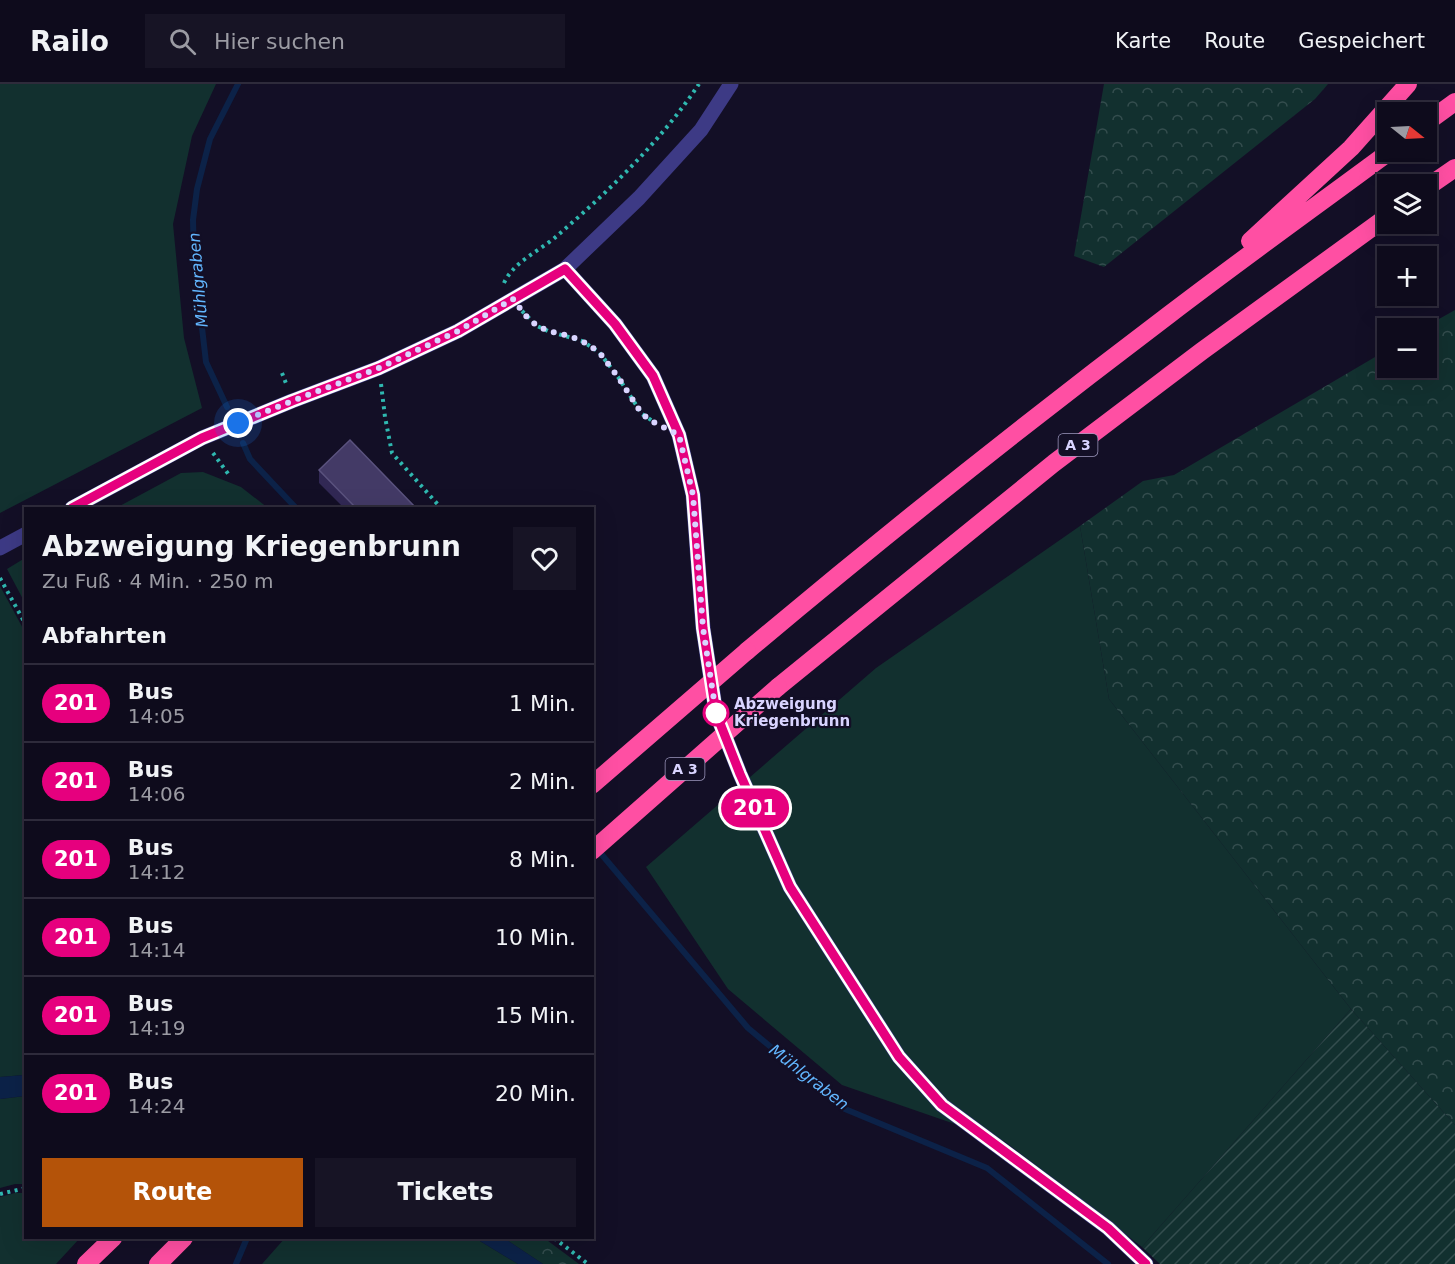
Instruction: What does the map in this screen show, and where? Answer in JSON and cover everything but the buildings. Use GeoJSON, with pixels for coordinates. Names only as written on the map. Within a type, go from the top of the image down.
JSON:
{"type":"FeatureCollection","features":[{"type":"Feature","properties":{"kind":"highway"},"geometry":{"type":"LineString","coordinates":[[1170,314],[1351,148],[1408,84]]}},
{"type":"Feature","properties":{"kind":"highway"},"geometry":{"type":"LineString","coordinates":[[1437,115],[1455,102]]}},
{"type":"Feature","properties":{"kind":"highway"},"geometry":{"type":"LineString","coordinates":[[594,783],[844,569],[1170,314],[1377,161]]}},
{"type":"Feature","properties":{"kind":"highway"},"geometry":{"type":"LineString","coordinates":[[1437,180],[1455,168]]}},
{"type":"Feature","properties":{"kind":"highway","name":"A 3"},"geometry":{"type":"LineString","coordinates":[[594,849],[778,687],[1054,463],[1202,351],[1377,224]]}},
{"type":"Feature","properties":{"kind":"highway"},"geometry":{"type":"LineString","coordinates":[[90,1260],[112,1239]]}},
{"type":"Feature","properties":{"kind":"highway"},"geometry":{"type":"LineString","coordinates":[[158,1264],[183,1239]]}},
{"type":"Feature","properties":{"kind":"street"},"geometry":{"type":"LineString","coordinates":[[74,507],[202,438],[379,368],[458,331],[565,269],[639,198],[701,130],[731,84]]}},
{"type":"Feature","properties":{"kind":"street"},"geometry":{"type":"LineString","coordinates":[[565,269],[615,324],[653,376],[679,435],[693,495],[703,628],[716,713],[790,887],[899,1057],[942,1105],[1108,1228],[1146,1264]]}},
{"type":"Feature","properties":{"kind":"street"},"geometry":{"type":"LineString","coordinates":[[0,548],[24,535]]}},
{"type":"Feature","properties":{"kind":"path"},"geometry":{"type":"LineString","coordinates":[[679,435],[642,414],[599,352],[582,341],[537,326],[525,315],[503,284],[508,273],[557,237],[629,170],[681,112],[699,84]]}},
{"type":"Feature","properties":{"kind":"path"},"geometry":{"type":"LineString","coordinates":[[379,368],[392,453],[440,507]]}},
{"type":"Feature","properties":{"kind":"path"},"geometry":{"type":"LineString","coordinates":[[202,438],[229,475]]}},
{"type":"Feature","properties":{"kind":"path"},"geometry":{"type":"LineString","coordinates":[[0,578],[24,621]]}},
{"type":"Feature","properties":{"kind":"path"},"geometry":{"type":"LineString","coordinates":[[0,1194],[24,1188]]}},
{"type":"Feature","properties":{"kind":"path"},"geometry":{"type":"LineString","coordinates":[[555,1239],[588,1264]]}},
{"type":"Feature","properties":{"kind":"green space"},"geometry":{"type":"Polygon","coordinates":[[[0,84],[216,84],[192,136],[173,224],[184,338],[202,408],[0,513],[0,84]]]}},
{"type":"Feature","properties":{"kind":"green space"},"geometry":{"type":"Polygon","coordinates":[[[1104,84],[1328,84],[1315,99],[1104,267],[1074,256],[1104,84]]]}},
{"type":"Feature","properties":{"kind":"green space"},"geometry":{"type":"Polygon","coordinates":[[[1455,310],[1455,1125],[1351,1009],[1109,699],[1080,526],[1143,481],[1174,475],[1377,356],[1377,378],[1437,378],[1437,320],[1455,310]]]}},
{"type":"Feature","properties":{"kind":"green space"},"geometry":{"type":"Polygon","coordinates":[[[203,472],[241,487],[267,507],[118,507],[181,473],[203,472]]]}},
{"type":"Feature","properties":{"kind":"green space"},"geometry":{"type":"Polygon","coordinates":[[[1080,526],[1109,699],[1351,1009],[1142,1247],[1004,1141],[842,1085],[728,989],[646,867],[876,668],[1080,526]]]}},
{"type":"Feature","properties":{"kind":"green space"},"geometry":{"type":"Polygon","coordinates":[[[24,559],[24,601],[7,569],[24,559]]]}},
{"type":"Feature","properties":{"kind":"green space"},"geometry":{"type":"Polygon","coordinates":[[[0,586],[24,630],[24,1075],[0,1077],[0,586]]]}},
{"type":"Feature","properties":{"kind":"green space"},"geometry":{"type":"Polygon","coordinates":[[[1351,1009],[1455,1125],[1455,1264],[1160,1264],[1142,1247],[1351,1009]]]}},
{"type":"Feature","properties":{"kind":"green space"},"geometry":{"type":"Polygon","coordinates":[[[24,1096],[24,1184],[0,1188],[0,1099],[24,1096]]]}},
{"type":"Feature","properties":{"kind":"green space"},"geometry":{"type":"Polygon","coordinates":[[[24,1193],[24,1239],[79,1239],[56,1264],[0,1264],[0,1197],[24,1193]]]}},
{"type":"Feature","properties":{"kind":"green space"},"geometry":{"type":"Polygon","coordinates":[[[284,1239],[477,1239],[518,1264],[262,1264],[284,1239]]]}},
{"type":"Feature","properties":{"kind":"green space"},"geometry":{"type":"Polygon","coordinates":[[[506,1239],[545,1239],[579,1264],[543,1264],[506,1239]]]}},
{"type":"Feature","properties":{"kind":"water"},"geometry":{"type":"Polygon","coordinates":[[[24,1075],[24,1096],[0,1099],[0,1077],[24,1075]]]}},
{"type":"Feature","properties":{"kind":"water"},"geometry":{"type":"Polygon","coordinates":[[[477,1239],[506,1239],[543,1264],[518,1264],[477,1239]]]}},
{"type":"Feature","properties":{"kind":"waterway","name":"Mühlgraben"},"geometry":{"type":"LineString","coordinates":[[227,407],[206,362],[194,259],[193,220],[197,189],[210,139],[238,84]]}},
{"type":"Feature","properties":{"kind":"waterway","name":"Mühlgraben"},"geometry":{"type":"LineString","coordinates":[[243,443],[250,459],[295,507]]}},
{"type":"Feature","properties":{"kind":"waterway","name":"Mühlgraben"},"geometry":{"type":"LineString","coordinates":[[597,849],[748,1028],[845,1109],[987,1168],[1108,1264]]}},
{"type":"Feature","properties":{"kind":"waterway"},"geometry":{"type":"LineString","coordinates":[[236,1264],[247,1239]]}},
{"type":"Feature","properties":{"kind":"bus line","name":"201"},"geometry":{"type":"LineString","coordinates":[[74,507],[202,438],[379,368],[458,331],[565,269],[615,324],[653,376],[679,435],[693,495],[703,628],[716,713],[790,887],[899,1057],[942,1105],[1108,1228],[1146,1264]]}},
{"type":"Feature","properties":{"kind":"place","name":"Abzweigung Kriegenbrunn"},"geometry":{"type":"Point","coordinates":[716,713]}},
{"type":"Feature","properties":{"kind":"route"},"geometry":{"type":"LineString","coordinates":[[238,423],[379,368],[458,331],[513,299],[537,326],[582,341],[599,352],[642,414],[679,435],[693,495],[703,628],[716,713]]}}]}
